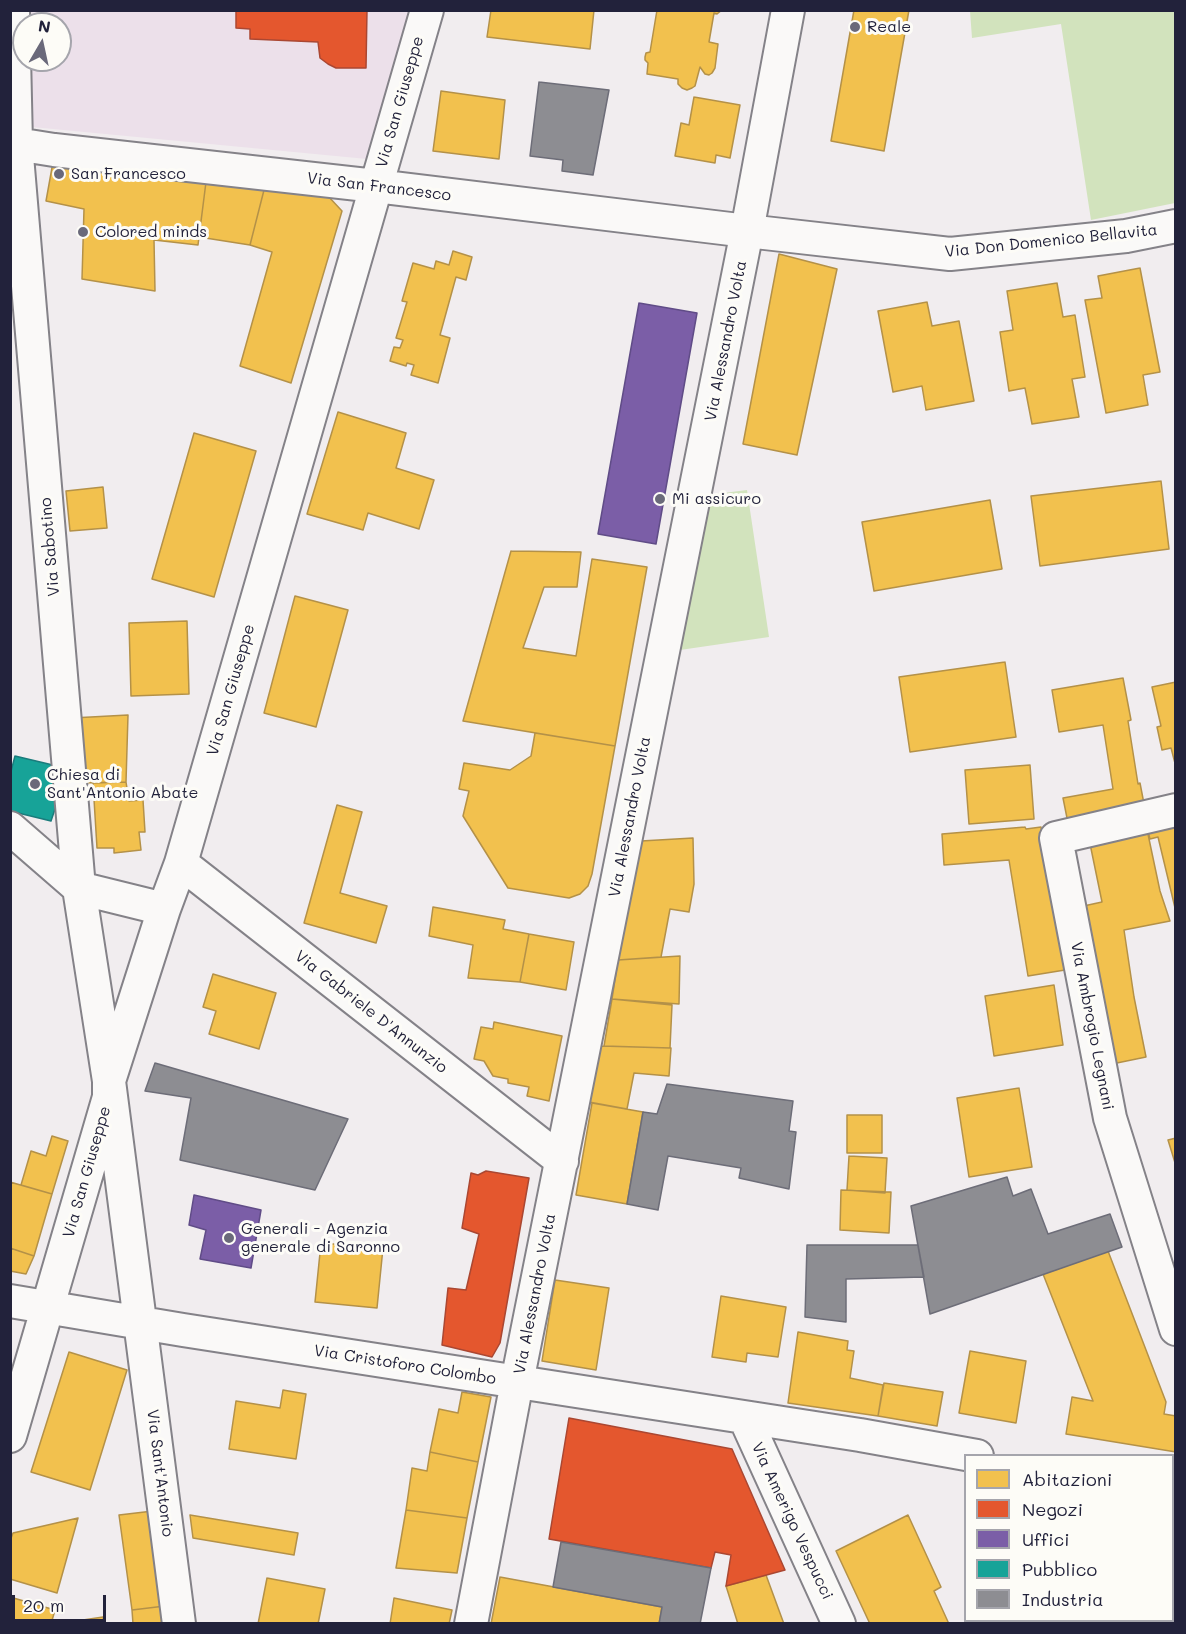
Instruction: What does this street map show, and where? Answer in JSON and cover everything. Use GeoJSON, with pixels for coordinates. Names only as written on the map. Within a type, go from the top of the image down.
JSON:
{"type":"FeatureCollection","features":[{"type":"Feature","properties":{"kind":"street","name":"Via Sabotino"},"geometry":{"type":"LineString","coordinates":[[13,10],[13,144],[79,888],[109,1081]]}},
{"type":"Feature","properties":{"kind":"street","name":"Via San Giuseppe"},"geometry":{"type":"LineString","coordinates":[[10,1436],[109,1097],[109,1081],[181,863],[427,10]]}},
{"type":"Feature","properties":{"kind":"street","name":"Via Alessandro Volta"},"geometry":{"type":"LineString","coordinates":[[471,1623],[747,231],[788,10]]}},
{"type":"Feature","properties":{"kind":"street","name":"Via San Francesco"},"geometry":{"type":"LineString","coordinates":[[13,144],[747,231]]}},
{"type":"Feature","properties":{"kind":"street","name":"Via Don Domenico Bellavita"},"geometry":{"type":"LineString","coordinates":[[747,231],[950,254],[1126,236],[1176,226]]}},
{"type":"Feature","properties":{"kind":"street","name":"Via Ambrogio Legnani"},"geometry":{"type":"LineString","coordinates":[[1176,810],[1056,838],[1110,1118],[1176,1329]]}},
{"type":"Feature","properties":{"kind":"street"},"geometry":{"type":"LineString","coordinates":[[10,828],[79,888],[164,909]]}},
{"type":"Feature","properties":{"kind":"street","name":"Via Gabriele D'Annunzio"},"geometry":{"type":"LineString","coordinates":[[181,863],[562,1161]]}},
{"type":"Feature","properties":{"kind":"street","name":"Via Sant'Antonio"},"geometry":{"type":"LineString","coordinates":[[109,1081],[180,1623]]}},
{"type":"Feature","properties":{"kind":"street","name":"Via Cristoforo Colombo"},"geometry":{"type":"LineString","coordinates":[[10,1301],[971,1454]]}},
{"type":"Feature","properties":{"kind":"street","name":"Via Amerigo Vespucci"},"geometry":{"type":"LineString","coordinates":[[745,1418],[839,1623]]}},
{"type":"Feature","properties":{"kind":"shaded area"},"geometry":{"type":"Polygon","coordinates":[[[10,11],[411,11],[367,159],[11,125],[10,11]]]}},
{"type":"Feature","properties":{"kind":"green space"},"geometry":{"type":"Polygon","coordinates":[[[970,11],[1175,11],[1175,203],[1091,220],[1061,24],[972,38],[970,11]]]}},
{"type":"Feature","properties":{"kind":"green space"},"geometry":{"type":"Polygon","coordinates":[[[747,490],[769,637],[680,650],[708,495],[747,490]]]}},
{"type":"Feature","properties":{"kind":"building: Abitazioni"},"geometry":{"type":"Polygon","coordinates":[[[491,10],[594,10],[590,49],[487,37],[491,10]]]}},
{"type":"Feature","properties":{"kind":"building: Abitazioni"},"geometry":{"type":"Polygon","coordinates":[[[657,10],[722,10],[717,14],[714,13],[709,42],[718,44],[715,68],[709,75],[705,74],[700,67],[695,86],[692,88],[687,90],[682,88],[678,84],[678,79],[647,74],[648,63],[645,57],[646,53],[650,52],[657,10]]]}},
{"type":"Feature","properties":{"kind":"building: Abitazioni"},"geometry":{"type":"Polygon","coordinates":[[[854,10],[909,10],[884,151],[831,141],[854,10]]]}},
{"type":"Feature","properties":{"kind":"building: Abitazioni"},"geometry":{"type":"Polygon","coordinates":[[[441,91],[505,100],[499,159],[433,151],[441,91]]]}},
{"type":"Feature","properties":{"kind":"building: Abitazioni"},"geometry":{"type":"Polygon","coordinates":[[[694,97],[740,105],[730,158],[716,155],[715,163],[675,156],[681,123],[689,125],[694,97]]]}},
{"type":"Feature","properties":{"kind":"building: Abitazioni"},"geometry":{"type":"Polygon","coordinates":[[[53,162],[206,182],[198,245],[154,240],[155,291],[82,279],[84,209],[46,201],[53,162]]]}},
{"type":"Feature","properties":{"kind":"building: Abitazioni"},"geometry":{"type":"Polygon","coordinates":[[[206,182],[264,190],[250,245],[199,237],[206,182]]]}},
{"type":"Feature","properties":{"kind":"building: Abitazioni"},"geometry":{"type":"Polygon","coordinates":[[[264,190],[328,196],[342,211],[291,383],[240,366],[272,252],[250,245],[264,190]]]}},
{"type":"Feature","properties":{"kind":"building: Abitazioni"},"geometry":{"type":"Polygon","coordinates":[[[453,251],[472,257],[466,280],[456,277],[440,335],[450,338],[438,383],[411,375],[414,365],[407,363],[406,366],[390,361],[394,347],[400,348],[403,340],[396,338],[407,302],[402,301],[413,263],[434,269],[436,261],[449,265],[453,251]]]}},
{"type":"Feature","properties":{"kind":"building: Abitazioni"},"geometry":{"type":"Polygon","coordinates":[[[779,254],[837,269],[797,455],[743,444],[779,254]]]}},
{"type":"Feature","properties":{"kind":"building: Abitazioni"},"geometry":{"type":"Polygon","coordinates":[[[1140,268],[1160,372],[1143,375],[1148,405],[1106,413],[1085,300],[1102,298],[1098,276],[1140,268]]]}},
{"type":"Feature","properties":{"kind":"building: Abitazioni"},"geometry":{"type":"Polygon","coordinates":[[[1057,283],[1063,317],[1075,315],[1085,377],[1072,379],[1079,417],[1032,424],[1025,388],[1009,391],[1000,332],[1013,330],[1007,291],[1057,283]]]}},
{"type":"Feature","properties":{"kind":"building: Abitazioni"},"geometry":{"type":"Polygon","coordinates":[[[927,302],[932,326],[959,321],[974,401],[926,410],[922,386],[893,392],[878,311],[927,302]]]}},
{"type":"Feature","properties":{"kind":"building: Abitazioni"},"geometry":{"type":"Polygon","coordinates":[[[338,412],[406,433],[396,468],[434,480],[419,529],[368,513],[363,530],[307,514],[338,412]]]}},
{"type":"Feature","properties":{"kind":"building: Abitazioni"},"geometry":{"type":"Polygon","coordinates":[[[194,433],[256,451],[214,597],[152,579],[194,433]]]}},
{"type":"Feature","properties":{"kind":"building: Abitazioni"},"geometry":{"type":"Polygon","coordinates":[[[1161,481],[1169,549],[1040,566],[1031,496],[1161,481]]]}},
{"type":"Feature","properties":{"kind":"building: Abitazioni"},"geometry":{"type":"Polygon","coordinates":[[[103,487],[107,528],[70,531],[66,491],[103,487]]]}},
{"type":"Feature","properties":{"kind":"building: Abitazioni"},"geometry":{"type":"Polygon","coordinates":[[[990,500],[1002,569],[874,591],[862,522],[990,500]]]}},
{"type":"Feature","properties":{"kind":"building: Abitazioni"},"geometry":{"type":"Polygon","coordinates":[[[511,551],[581,552],[577,587],[544,587],[523,648],[576,656],[592,559],[647,567],[615,746],[463,721],[511,551]]]}},
{"type":"Feature","properties":{"kind":"building: Abitazioni"},"geometry":{"type":"Polygon","coordinates":[[[295,596],[348,610],[316,727],[264,713],[295,596]]]}},
{"type":"Feature","properties":{"kind":"building: Abitazioni"},"geometry":{"type":"Polygon","coordinates":[[[187,621],[189,694],[131,696],[129,623],[187,621]]]}},
{"type":"Feature","properties":{"kind":"building: Abitazioni"},"geometry":{"type":"Polygon","coordinates":[[[1005,662],[1016,737],[910,752],[899,677],[1005,662]]]}},
{"type":"Feature","properties":{"kind":"building: Abitazioni"},"geometry":{"type":"Polygon","coordinates":[[[1123,678],[1131,720],[1128,721],[1138,784],[1140,783],[1145,809],[1068,823],[1063,798],[1113,789],[1103,725],[1059,732],[1052,690],[1123,678]]]}},
{"type":"Feature","properties":{"kind":"building: Abitazioni"},"geometry":{"type":"Polygon","coordinates":[[[1176,682],[1176,767],[1171,748],[1162,750],[1157,727],[1161,726],[1152,687],[1176,682]]]}},
{"type":"Feature","properties":{"kind":"building: Abitazioni"},"geometry":{"type":"Polygon","coordinates":[[[128,715],[126,782],[78,783],[72,718],[128,715]]]}},
{"type":"Feature","properties":{"kind":"building: Abitazioni"},"geometry":{"type":"Polygon","coordinates":[[[535,733],[615,746],[592,874],[588,886],[580,894],[569,898],[508,888],[463,816],[469,791],[459,789],[464,763],[510,770],[531,756],[535,733]]]}},
{"type":"Feature","properties":{"kind":"building: Abitazioni"},"geometry":{"type":"Polygon","coordinates":[[[1030,765],[1034,819],[969,824],[965,770],[1030,765]]]}},
{"type":"Feature","properties":{"kind":"building: Abitazioni"},"geometry":{"type":"Polygon","coordinates":[[[126,782],[129,801],[143,800],[145,832],[139,832],[141,850],[114,853],[114,848],[97,848],[93,783],[126,782]]]}},
{"type":"Feature","properties":{"kind":"building: Abitazioni"},"geometry":{"type":"Polygon","coordinates":[[[337,805],[362,812],[340,893],[387,906],[376,943],[304,923],[337,805]]]}},
{"type":"Feature","properties":{"kind":"building: Abitazioni"},"geometry":{"type":"Polygon","coordinates":[[[1176,813],[1176,912],[1158,837],[1150,839],[1145,820],[1176,813]]]}},
{"type":"Feature","properties":{"kind":"building: Abitazioni"},"geometry":{"type":"Polygon","coordinates":[[[1145,820],[1160,891],[1170,921],[1124,930],[1146,1057],[1112,1064],[1079,907],[1102,902],[1088,834],[1145,820]]]}},
{"type":"Feature","properties":{"kind":"building: Abitazioni"},"geometry":{"type":"Polygon","coordinates":[[[1025,827],[1026,829],[1041,827],[1065,970],[1028,976],[1009,860],[944,865],[942,834],[1025,827]]]}},
{"type":"Feature","properties":{"kind":"building: Abitazioni"},"geometry":{"type":"Polygon","coordinates":[[[693,838],[694,884],[689,912],[670,909],[661,957],[618,960],[641,841],[693,838]]]}},
{"type":"Feature","properties":{"kind":"building: Abitazioni"},"geometry":{"type":"Polygon","coordinates":[[[433,907],[505,920],[503,929],[529,934],[520,982],[468,978],[473,945],[429,936],[433,907]]]}},
{"type":"Feature","properties":{"kind":"building: Abitazioni"},"geometry":{"type":"Polygon","coordinates":[[[529,934],[574,942],[566,990],[520,982],[529,934]]]}},
{"type":"Feature","properties":{"kind":"building: Abitazioni"},"geometry":{"type":"Polygon","coordinates":[[[680,956],[679,1004],[612,999],[618,960],[680,956]]]}},
{"type":"Feature","properties":{"kind":"building: Abitazioni"},"geometry":{"type":"Polygon","coordinates":[[[213,974],[276,993],[259,1049],[209,1034],[216,1011],[203,1007],[213,974]]]}},
{"type":"Feature","properties":{"kind":"building: Abitazioni"},"geometry":{"type":"Polygon","coordinates":[[[1054,985],[1063,1045],[994,1056],[985,996],[1054,985]]]}},
{"type":"Feature","properties":{"kind":"building: Abitazioni"},"geometry":{"type":"Polygon","coordinates":[[[612,999],[672,1005],[670,1048],[604,1046],[612,999]]]}},
{"type":"Feature","properties":{"kind":"building: Abitazioni"},"geometry":{"type":"Polygon","coordinates":[[[494,1022],[562,1036],[549,1101],[527,1096],[529,1087],[508,1083],[508,1079],[493,1076],[484,1061],[474,1059],[481,1027],[493,1029],[494,1022]]]}},
{"type":"Feature","properties":{"kind":"building: Abitazioni"},"geometry":{"type":"Polygon","coordinates":[[[601,1046],[671,1048],[669,1076],[634,1073],[627,1109],[589,1102],[601,1046]]]}},
{"type":"Feature","properties":{"kind":"building: Abitazioni"},"geometry":{"type":"Polygon","coordinates":[[[1019,1088],[1032,1167],[969,1177],[957,1098],[1019,1088]]]}},
{"type":"Feature","properties":{"kind":"building: Abitazioni"},"geometry":{"type":"Polygon","coordinates":[[[592,1103],[643,1112],[627,1204],[576,1195],[592,1103]]]}},
{"type":"Feature","properties":{"kind":"building: Abitazioni"},"geometry":{"type":"Polygon","coordinates":[[[847,1115],[882,1115],[882,1153],[847,1153],[847,1115]]]}},
{"type":"Feature","properties":{"kind":"building: Abitazioni"},"geometry":{"type":"Polygon","coordinates":[[[52,1136],[68,1141],[52,1194],[21,1185],[31,1151],[46,1156],[52,1136]]]}},
{"type":"Feature","properties":{"kind":"building: Abitazioni"},"geometry":{"type":"Polygon","coordinates":[[[1176,1138],[1176,1166],[1168,1140],[1176,1138]]]}},
{"type":"Feature","properties":{"kind":"building: Abitazioni"},"geometry":{"type":"Polygon","coordinates":[[[849,1156],[887,1158],[885,1193],[847,1190],[849,1156]]]}},
{"type":"Feature","properties":{"kind":"building: Abitazioni"},"geometry":{"type":"Polygon","coordinates":[[[10,1182],[52,1194],[34,1256],[10,1248],[10,1182]]]}},
{"type":"Feature","properties":{"kind":"building: Abitazioni"},"geometry":{"type":"Polygon","coordinates":[[[841,1190],[891,1192],[889,1233],[840,1230],[841,1190]]]}},
{"type":"Feature","properties":{"kind":"building: Abitazioni"},"geometry":{"type":"Polygon","coordinates":[[[321,1243],[383,1248],[377,1308],[315,1302],[321,1243]]]}},
{"type":"Feature","properties":{"kind":"building: Abitazioni"},"geometry":{"type":"Polygon","coordinates":[[[10,1248],[34,1256],[26,1274],[10,1271],[10,1248]]]}},
{"type":"Feature","properties":{"kind":"building: Abitazioni"},"geometry":{"type":"Polygon","coordinates":[[[1108,1251],[1166,1402],[1164,1414],[1176,1416],[1176,1452],[1066,1434],[1072,1397],[1093,1401],[1043,1274],[1108,1251]]]}},
{"type":"Feature","properties":{"kind":"building: Abitazioni"},"geometry":{"type":"Polygon","coordinates":[[[555,1280],[609,1288],[596,1370],[542,1361],[555,1280]]]}},
{"type":"Feature","properties":{"kind":"building: Abitazioni"},"geometry":{"type":"Polygon","coordinates":[[[721,1296],[786,1307],[778,1357],[747,1353],[746,1362],[712,1357],[721,1296]]]}},
{"type":"Feature","properties":{"kind":"building: Abitazioni"},"geometry":{"type":"Polygon","coordinates":[[[798,1332],[848,1341],[847,1350],[854,1351],[850,1378],[883,1385],[878,1416],[788,1403],[798,1332]]]}},
{"type":"Feature","properties":{"kind":"building: Abitazioni"},"geometry":{"type":"Polygon","coordinates":[[[970,1351],[1026,1361],[1016,1423],[959,1413],[970,1351]]]}},
{"type":"Feature","properties":{"kind":"building: Abitazioni"},"geometry":{"type":"Polygon","coordinates":[[[69,1352],[127,1370],[90,1490],[31,1472],[69,1352]]]}},
{"type":"Feature","properties":{"kind":"building: Abitazioni"},"geometry":{"type":"Polygon","coordinates":[[[884,1383],[943,1392],[937,1426],[878,1416],[884,1383]]]}},
{"type":"Feature","properties":{"kind":"building: Abitazioni"},"geometry":{"type":"Polygon","coordinates":[[[283,1390],[306,1394],[296,1459],[229,1449],[236,1401],[280,1408],[283,1390]]]}},
{"type":"Feature","properties":{"kind":"building: Abitazioni"},"geometry":{"type":"Polygon","coordinates":[[[462,1392],[491,1397],[478,1462],[430,1452],[439,1409],[458,1413],[462,1392]]]}},
{"type":"Feature","properties":{"kind":"building: Abitazioni"},"geometry":{"type":"Polygon","coordinates":[[[430,1452],[478,1462],[467,1518],[406,1510],[412,1468],[427,1471],[430,1452]]]}},
{"type":"Feature","properties":{"kind":"building: Abitazioni"},"geometry":{"type":"Polygon","coordinates":[[[406,1510],[467,1518],[457,1573],[396,1568],[406,1510]]]}},
{"type":"Feature","properties":{"kind":"building: Abitazioni"},"geometry":{"type":"Polygon","coordinates":[[[153,1511],[165,1606],[132,1610],[119,1515],[153,1511]]]}},
{"type":"Feature","properties":{"kind":"building: Abitazioni"},"geometry":{"type":"Polygon","coordinates":[[[190,1515],[298,1533],[294,1555],[193,1538],[190,1515]]]}},
{"type":"Feature","properties":{"kind":"building: Abitazioni"},"geometry":{"type":"Polygon","coordinates":[[[908,1515],[941,1587],[934,1591],[949,1624],[870,1624],[836,1551],[908,1515]]]}},
{"type":"Feature","properties":{"kind":"building: Abitazioni"},"geometry":{"type":"Polygon","coordinates":[[[78,1518],[57,1593],[10,1579],[10,1541],[13,1533],[78,1518]]]}},
{"type":"Feature","properties":{"kind":"building: Abitazioni"},"geometry":{"type":"Polygon","coordinates":[[[766,1575],[784,1624],[738,1624],[726,1586],[766,1575]]]}},
{"type":"Feature","properties":{"kind":"building: Abitazioni"},"geometry":{"type":"Polygon","coordinates":[[[500,1577],[662,1607],[659,1624],[491,1624],[500,1577]]]}},
{"type":"Feature","properties":{"kind":"building: Abitazioni"},"geometry":{"type":"Polygon","coordinates":[[[267,1578],[325,1589],[318,1624],[258,1624],[267,1578]]]}},
{"type":"Feature","properties":{"kind":"building: Abitazioni"},"geometry":{"type":"Polygon","coordinates":[[[10,1597],[55,1610],[51,1624],[10,1624],[10,1597]]]}},
{"type":"Feature","properties":{"kind":"building: Abitazioni"},"geometry":{"type":"Polygon","coordinates":[[[394,1598],[452,1610],[449,1624],[390,1624],[394,1598]]]}},
{"type":"Feature","properties":{"kind":"building: Abitazioni"},"geometry":{"type":"Polygon","coordinates":[[[165,1606],[168,1624],[133,1624],[132,1610],[165,1606]]]}},
{"type":"Feature","properties":{"kind":"building: Abitazioni"},"geometry":{"type":"Polygon","coordinates":[[[103,1617],[104,1624],[83,1624],[83,1620],[103,1617]]]}},
{"type":"Feature","properties":{"kind":"building: Negozi"},"geometry":{"type":"Polygon","coordinates":[[[236,10],[367,10],[366,68],[336,68],[328,64],[320,58],[318,42],[250,39],[250,29],[236,28],[236,10]]]}},
{"type":"Feature","properties":{"kind":"building: Negozi"},"geometry":{"type":"Polygon","coordinates":[[[486,1171],[529,1178],[500,1343],[492,1357],[442,1345],[448,1288],[466,1290],[479,1234],[462,1228],[471,1173],[478,1175],[486,1171]]]}},
{"type":"Feature","properties":{"kind":"building: Negozi"},"geometry":{"type":"Polygon","coordinates":[[[569,1418],[732,1449],[785,1570],[726,1586],[731,1555],[715,1552],[711,1568],[549,1539],[569,1418]]]}},
{"type":"Feature","properties":{"kind":"building: Uffici"},"geometry":{"type":"Polygon","coordinates":[[[639,303],[697,313],[656,544],[598,534],[639,303]]]}},
{"type":"Feature","properties":{"kind":"building: Uffici"},"geometry":{"type":"Polygon","coordinates":[[[194,1195],[261,1210],[251,1268],[200,1259],[206,1230],[189,1225],[194,1195]]]}},
{"type":"Feature","properties":{"kind":"building: Uffici"},"geometry":{"type":"Polygon","coordinates":[[[1174,1512],[1176,1512],[1176,1567],[1174,1567],[1174,1512]]]}},
{"type":"Feature","properties":{"kind":"building: Pubblico","name":"Chiesa di Sant'Antonio Abate"},"geometry":{"type":"Polygon","coordinates":[[[15,756],[57,766],[60,794],[51,821],[10,811],[10,775],[15,756]]]}},
{"type":"Feature","properties":{"kind":"building: Industria"},"geometry":{"type":"Polygon","coordinates":[[[539,82],[609,90],[593,175],[562,171],[563,160],[530,156],[539,82]]]}},
{"type":"Feature","properties":{"kind":"building: Industria"},"geometry":{"type":"Polygon","coordinates":[[[155,1063],[348,1119],[315,1190],[180,1160],[191,1098],[145,1091],[155,1063]]]}},
{"type":"Feature","properties":{"kind":"building: Industria"},"geometry":{"type":"Polygon","coordinates":[[[667,1084],[793,1101],[789,1131],[796,1132],[789,1189],[739,1178],[741,1168],[668,1156],[658,1210],[627,1204],[643,1112],[657,1114],[667,1084]]]}},
{"type":"Feature","properties":{"kind":"building: Industria"},"geometry":{"type":"Polygon","coordinates":[[[1007,1177],[1013,1196],[1031,1189],[1048,1234],[1110,1214],[1122,1247],[930,1314],[911,1206],[1007,1177]]]}},
{"type":"Feature","properties":{"kind":"building: Industria"},"geometry":{"type":"Polygon","coordinates":[[[807,1245],[918,1245],[924,1277],[846,1279],[846,1322],[805,1317],[807,1245]]]}},
{"type":"Feature","properties":{"kind":"building: Industria"},"geometry":{"type":"Polygon","coordinates":[[[561,1542],[711,1568],[700,1624],[659,1624],[662,1607],[553,1587],[561,1542]]]}},
{"type":"Feature","properties":{"kind":"place","name":"Reale"},"geometry":{"type":"Point","coordinates":[855,27]}},
{"type":"Feature","properties":{"kind":"place","name":"San Francesco"},"geometry":{"type":"Point","coordinates":[59,174]}},
{"type":"Feature","properties":{"kind":"place","name":"Colored minds"},"geometry":{"type":"Point","coordinates":[83,232]}},
{"type":"Feature","properties":{"kind":"place","name":"Mi assicuro"},"geometry":{"type":"Point","coordinates":[660,499]}},
{"type":"Feature","properties":{"kind":"place","name":"Chiesa di Sant'Antonio Abate"},"geometry":{"type":"Point","coordinates":[35,784]}},
{"type":"Feature","properties":{"kind":"place","name":"Generali - Agenzia generale di Saronno"},"geometry":{"type":"Point","coordinates":[229,1238]}}]}
